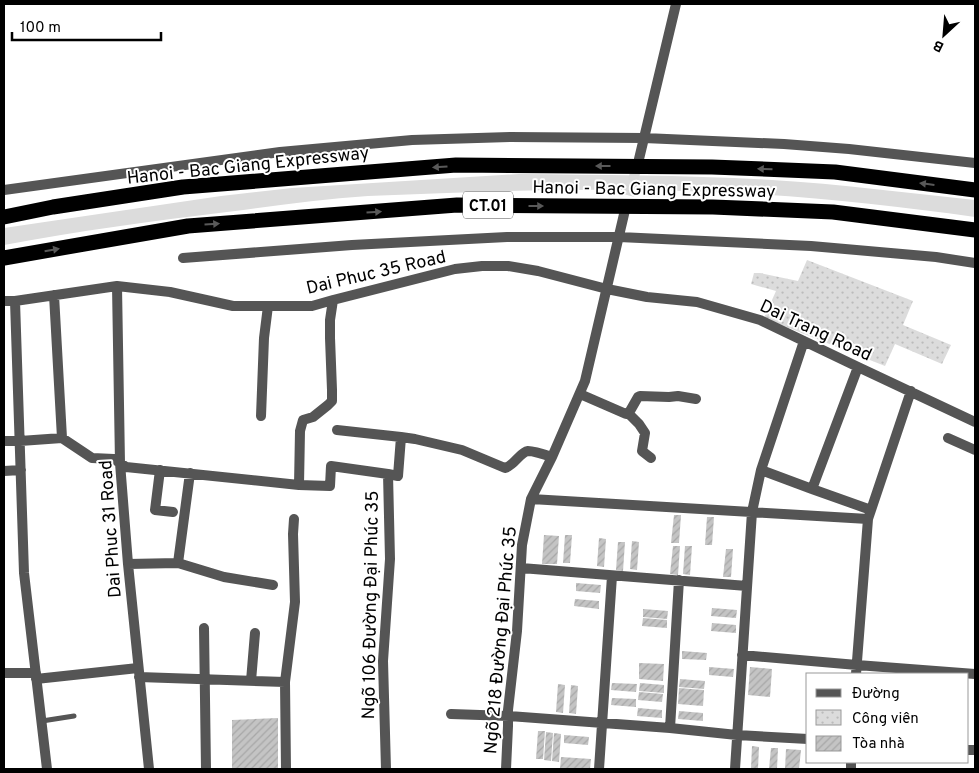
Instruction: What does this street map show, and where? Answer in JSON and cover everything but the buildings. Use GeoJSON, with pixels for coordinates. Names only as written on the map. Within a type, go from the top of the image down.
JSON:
{"type":"FeatureCollection","features":[{"type":"Feature","properties":{"kind":"highway","name":"Hanoi - Bac Giang Expressway"},"geometry":{"type":"LineString","coordinates":[[4,217],[52,207],[183,187],[456,165],[712,167],[835,172],[975,190]]}},
{"type":"Feature","properties":{"kind":"highway","name":"Hanoi - Bac Giang Expressway"},"geometry":{"type":"LineString","coordinates":[[4,258],[188,226],[457,205],[713,207],[832,212],[975,230]]}},
{"type":"Feature","properties":{"kind":"street"},"geometry":{"type":"LineString","coordinates":[[639,159],[676,4]]}},
{"type":"Feature","properties":{"kind":"street"},"geometry":{"type":"LineString","coordinates":[[4,190],[280,152],[402,141],[510,137],[644,138],[784,144],[975,163]]}},
{"type":"Feature","properties":{"kind":"street","name":"Ngõ 218 Đường Đại Phúc 35"},"geometry":{"type":"LineString","coordinates":[[506,769],[508,710],[518,631],[522,545],[530,499],[552,457],[585,381],[626,210]]}},
{"type":"Feature","properties":{"kind":"street"},"geometry":{"type":"LineString","coordinates":[[183,258],[352,245],[507,237],[619,237],[811,246],[936,257],[975,263]]}},
{"type":"Feature","properties":{"kind":"street","name":"Dai Phuc 35 Road"},"geometry":{"type":"LineString","coordinates":[[4,301],[117,286],[170,292],[233,306],[312,306],[455,269],[482,266],[508,266],[538,271],[606,289]]}},
{"type":"Feature","properties":{"kind":"street","name":"Dai Phuc 31 Road"},"geometry":{"type":"LineString","coordinates":[[117,286],[120,463],[138,672],[149,769]]}},
{"type":"Feature","properties":{"kind":"street","name":"Dai Trang Road"},"geometry":{"type":"LineString","coordinates":[[606,289],[647,297],[697,302],[760,320],[975,422]]}},
{"type":"Feature","properties":{"kind":"street"},"geometry":{"type":"LineString","coordinates":[[54,295],[62,438]]}},
{"type":"Feature","properties":{"kind":"street"},"geometry":{"type":"LineString","coordinates":[[299,485],[300,431],[303,420],[312,417],[332,401],[330,320],[333,300]]}},
{"type":"Feature","properties":{"kind":"street"},"geometry":{"type":"LineString","coordinates":[[15,301],[24,573],[47,769]]}},
{"type":"Feature","properties":{"kind":"street"},"geometry":{"type":"LineString","coordinates":[[262,416],[264,338],[268,306]]}},
{"type":"Feature","properties":{"kind":"street"},"geometry":{"type":"LineString","coordinates":[[735,769],[752,512],[761,470],[804,341]]}},
{"type":"Feature","properties":{"kind":"street"},"geometry":{"type":"LineString","coordinates":[[812,490],[858,368]]}},
{"type":"Feature","properties":{"kind":"street"},"geometry":{"type":"LineString","coordinates":[[856,670],[869,515],[911,392]]}},
{"type":"Feature","properties":{"kind":"street"},"geometry":{"type":"LineString","coordinates":[[580,394],[623,414],[628,413],[640,424],[645,433],[642,451],[650,458]]}},
{"type":"Feature","properties":{"kind":"street"},"geometry":{"type":"LineString","coordinates":[[628,413],[640,396],[678,396],[696,399]]}},
{"type":"Feature","properties":{"kind":"street"},"geometry":{"type":"LineString","coordinates":[[337,430],[416,439],[462,450],[505,468],[529,451],[552,457]]}},
{"type":"Feature","properties":{"kind":"street","name":"Ngõ 106 Đường Đại Phúc 35"},"geometry":{"type":"LineString","coordinates":[[386,769],[383,661],[390,559],[388,474],[398,476],[401,437]]}},
{"type":"Feature","properties":{"kind":"street"},"geometry":{"type":"LineString","coordinates":[[4,441],[62,438],[92,458],[114,459],[126,467],[299,485],[330,486],[331,466],[388,474]]}},
{"type":"Feature","properties":{"kind":"street"},"geometry":{"type":"LineString","coordinates":[[948,438],[975,450]]}},
{"type":"Feature","properties":{"kind":"street"},"geometry":{"type":"LineString","coordinates":[[4,472],[21,470]]}},
{"type":"Feature","properties":{"kind":"street"},"geometry":{"type":"LineString","coordinates":[[160,470],[155,510],[173,512]]}},
{"type":"Feature","properties":{"kind":"street"},"geometry":{"type":"LineString","coordinates":[[761,470],[869,515]]}},
{"type":"Feature","properties":{"kind":"street"},"geometry":{"type":"LineString","coordinates":[[178,563],[190,473]]}},
{"type":"Feature","properties":{"kind":"street"},"geometry":{"type":"LineString","coordinates":[[530,499],[752,512],[869,515]]}},
{"type":"Feature","properties":{"kind":"street"},"geometry":{"type":"LineString","coordinates":[[286,769],[285,682],[295,602],[294,519]]}},
{"type":"Feature","properties":{"kind":"street"},"geometry":{"type":"LineString","coordinates":[[128,564],[178,563],[224,577],[272,585]]}},
{"type":"Feature","properties":{"kind":"street"},"geometry":{"type":"LineString","coordinates":[[521,568],[747,586]]}},
{"type":"Feature","properties":{"kind":"street"},"geometry":{"type":"LineString","coordinates":[[599,769],[612,576]]}},
{"type":"Feature","properties":{"kind":"street"},"geometry":{"type":"LineString","coordinates":[[670,728],[678,580]]}},
{"type":"Feature","properties":{"kind":"street"},"geometry":{"type":"LineString","coordinates":[[204,628],[206,769]]}},
{"type":"Feature","properties":{"kind":"street"},"geometry":{"type":"LineString","coordinates":[[251,681],[255,633]]}},
{"type":"Feature","properties":{"kind":"street"},"geometry":{"type":"LineString","coordinates":[[742,655],[856,670],[945,673]]}},
{"type":"Feature","properties":{"kind":"street"},"geometry":{"type":"LineString","coordinates":[[4,673],[36,676],[138,672],[204,679],[285,682]]}},
{"type":"Feature","properties":{"kind":"street"},"geometry":{"type":"LineString","coordinates":[[451,714],[509,716],[806,739]]}},
{"type":"Feature","properties":{"kind":"lane"},"geometry":{"type":"LineString","coordinates":[[41,721],[74,716]]}},
{"type":"Feature","properties":{"kind":"green space"},"geometry":{"type":"Polygon","coordinates":[[[519,174],[709,177],[823,184],[975,200],[975,217],[863,203],[713,192],[561,190],[485,192],[368,196],[315,201],[171,219],[4,245],[4,228],[221,196],[292,188],[519,174]]]}},
{"type":"Feature","properties":{"kind":"green space"},"geometry":{"type":"Polygon","coordinates":[[[807,260],[913,301],[903,325],[951,345],[942,364],[895,344],[885,366],[764,318],[776,291],[751,284],[754,273],[798,281],[807,260]]]}},
{"type":"Feature","properties":{"kind":"tunnel"},"geometry":{"type":"LineString","coordinates":[[625,210],[638,162]]}}]}
